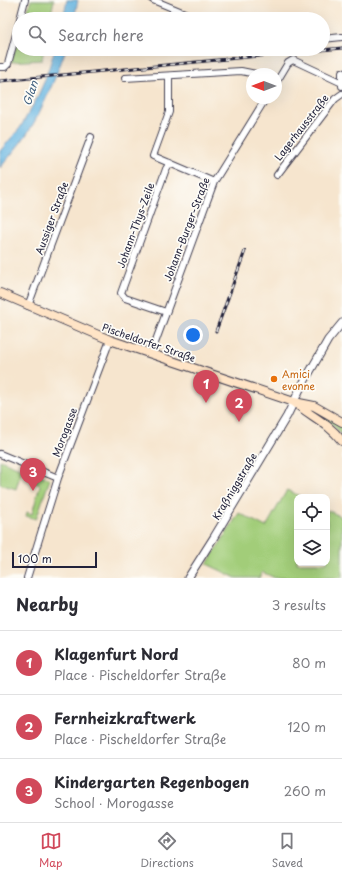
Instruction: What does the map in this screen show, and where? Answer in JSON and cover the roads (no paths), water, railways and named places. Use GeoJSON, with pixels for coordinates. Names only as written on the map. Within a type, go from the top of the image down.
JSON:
{"type":"FeatureCollection","features":[{"type":"Feature","properties":{"kind":"main road","name":"Pischeldorfer Straße"},"geometry":{"type":"LineString","coordinates":[[0,293],[110,340],[294,402],[314,406],[342,422]]}},
{"type":"Feature","properties":{"kind":"main road","name":"Pischeldorfer Straße"},"geometry":{"type":"LineString","coordinates":[[294,402],[306,412],[326,424],[342,441]]}},
{"type":"Feature","properties":{"kind":"street"},"geometry":{"type":"LineString","coordinates":[[22,12],[25,0]]}},
{"type":"Feature","properties":{"kind":"street"},"geometry":{"type":"LineString","coordinates":[[153,0],[182,12]]}},
{"type":"Feature","properties":{"kind":"street"},"geometry":{"type":"LineString","coordinates":[[330,38],[340,37]]}},
{"type":"Feature","properties":{"kind":"street"},"geometry":{"type":"LineString","coordinates":[[0,67],[5,67],[8,64],[12,49]]}},
{"type":"Feature","properties":{"kind":"street"},"geometry":{"type":"LineString","coordinates":[[282,73],[288,63],[293,60],[342,84],[342,72]]}},
{"type":"Feature","properties":{"kind":"street"},"geometry":{"type":"LineString","coordinates":[[126,78],[241,71],[246,72]]}},
{"type":"Feature","properties":{"kind":"street"},"geometry":{"type":"LineString","coordinates":[[169,76],[169,112],[153,156],[214,182]]}},
{"type":"Feature","properties":{"kind":"street","name":"Lagerhausstraße"},"geometry":{"type":"LineString","coordinates":[[277,175],[335,99],[342,94]]}},
{"type":"Feature","properties":{"kind":"street","name":"Johann-Burger-Straße"},"geometry":{"type":"LineString","coordinates":[[151,354],[214,182],[262,104]]}},
{"type":"Feature","properties":{"kind":"street","name":"Aussiger Straße"},"geometry":{"type":"LineString","coordinates":[[28,306],[91,137]]}},
{"type":"Feature","properties":{"kind":"street","name":"Johann-Thys-Zeile"},"geometry":{"type":"LineString","coordinates":[[166,312],[125,298],[121,293],[166,169],[170,163]]}},
{"type":"Feature","properties":{"kind":"street","name":"Kraßniggstraße"},"geometry":{"type":"LineString","coordinates":[[188,578],[284,422],[328,340],[342,323]]}},
{"type":"Feature","properties":{"kind":"street","name":"Morogasse"},"geometry":{"type":"LineString","coordinates":[[27,578],[58,478],[110,340]]}},
{"type":"Feature","properties":{"kind":"street"},"geometry":{"type":"LineString","coordinates":[[0,454],[58,478]]}},
{"type":"Feature","properties":{"kind":"water"},"geometry":{"type":"Polygon","coordinates":[[[67,0],[78,0],[75,12],[64,12],[67,0]]]}},
{"type":"Feature","properties":{"kind":"water"},"geometry":{"type":"Polygon","coordinates":[[[53,56],[63,56],[46,99],[34,122],[21,142],[0,168],[0,151],[20,128],[36,100],[45,80],[53,56]]]}},
{"type":"Feature","properties":{"kind":"railway"},"geometry":{"type":"LineString","coordinates":[[330,49],[342,48]]}},
{"type":"Feature","properties":{"kind":"railway"},"geometry":{"type":"LineString","coordinates":[[0,81],[259,56]]}},
{"type":"Feature","properties":{"kind":"railway"},"geometry":{"type":"LineString","coordinates":[[216,331],[245,251]]}},
{"type":"Feature","properties":{"kind":"place","name":"Amici evonne"},"geometry":{"type":"Point","coordinates":[274,379]}},
{"type":"Feature","properties":{"kind":"place","name":"Klagenfurt Nord"},"geometry":{"type":"Point","coordinates":[206,403]}},
{"type":"Feature","properties":{"kind":"place","name":"Fernheizkraftwerk"},"geometry":{"type":"Point","coordinates":[239,422]}},
{"type":"Feature","properties":{"kind":"place","name":"Kindergarten Regenbogen"},"geometry":{"type":"Point","coordinates":[33,491]}},
{"type":"Feature","properties":{"kind":"water label","name":"Glan"},"geometry":{"type":"Point","coordinates":[30,93]}}]}
